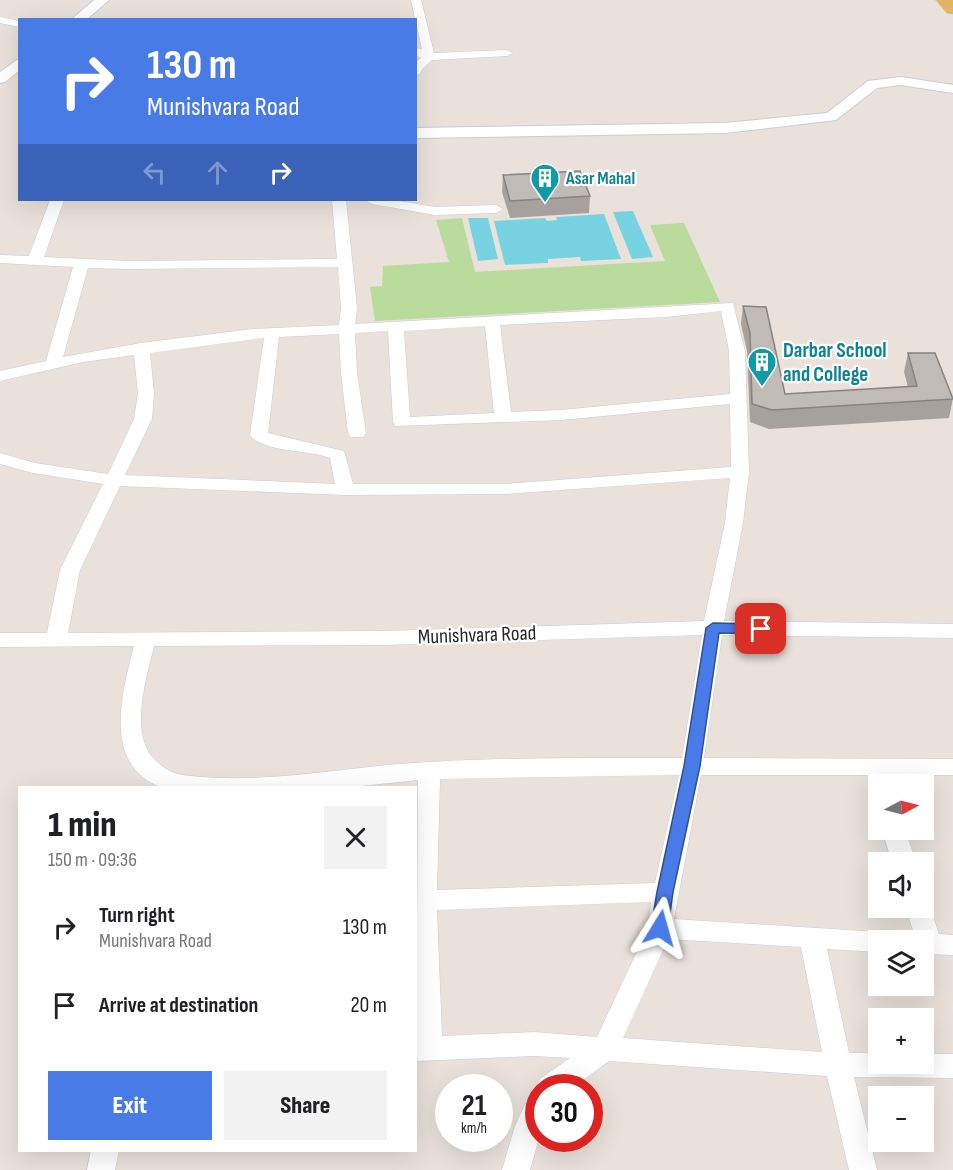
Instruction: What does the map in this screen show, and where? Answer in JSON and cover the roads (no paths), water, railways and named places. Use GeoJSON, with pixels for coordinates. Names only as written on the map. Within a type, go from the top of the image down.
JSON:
{"type":"FeatureCollection","features":[{"type":"Feature","properties":{"kind":"main road"},"geometry":{"type":"LineString","coordinates":[[945,0],[953,9]]}},
{"type":"Feature","properties":{"kind":"street"},"geometry":{"type":"LineString","coordinates":[[80,18],[102,0]]}},
{"type":"Feature","properties":{"kind":"street"},"geometry":{"type":"LineString","coordinates":[[416,0],[429,57]]}},
{"type":"Feature","properties":{"kind":"street"},"geometry":{"type":"LineString","coordinates":[[0,20],[18,24]]}},
{"type":"Feature","properties":{"kind":"street"},"geometry":{"type":"LineString","coordinates":[[0,30],[18,32]]}},
{"type":"Feature","properties":{"kind":"street"},"geometry":{"type":"LineString","coordinates":[[417,51],[429,57],[507,52]]}},
{"type":"Feature","properties":{"kind":"street"},"geometry":{"type":"LineString","coordinates":[[0,55],[18,60]]}},
{"type":"Feature","properties":{"kind":"street"},"geometry":{"type":"LineString","coordinates":[[417,67],[429,57]]}},
{"type":"Feature","properties":{"kind":"street"},"geometry":{"type":"LineString","coordinates":[[0,78],[18,63]]}},
{"type":"Feature","properties":{"kind":"street"},"geometry":{"type":"LineString","coordinates":[[417,132],[725,128],[831,117],[873,84],[901,81],[953,89]]}},
{"type":"Feature","properties":{"kind":"street"},"geometry":{"type":"LineString","coordinates":[[35,260],[57,201]]}},
{"type":"Feature","properties":{"kind":"street"},"geometry":{"type":"LineString","coordinates":[[339,201],[349,308],[347,327],[349,373],[357,433]]}},
{"type":"Feature","properties":{"kind":"street"},"geometry":{"type":"LineString","coordinates":[[378,201],[435,211],[496,209]]}},
{"type":"Feature","properties":{"kind":"street"},"geometry":{"type":"LineString","coordinates":[[0,259],[128,265],[345,263]]}},
{"type":"Feature","properties":{"kind":"street"},"geometry":{"type":"LineString","coordinates":[[53,364],[82,262]]}},
{"type":"Feature","properties":{"kind":"street"},"geometry":{"type":"LineString","coordinates":[[0,376],[141,348],[253,334],[347,327],[396,327],[666,312],[728,306],[737,351],[740,472],[734,523],[713,628],[692,766],[665,892],[660,928],[605,1049],[570,1074]]}},
{"type":"Feature","properties":{"kind":"street"},"geometry":{"type":"LineString","coordinates":[[492,321],[503,417]]}},
{"type":"Feature","properties":{"kind":"street"},"geometry":{"type":"LineString","coordinates":[[396,327],[402,422],[561,415],[739,398]]}},
{"type":"Feature","properties":{"kind":"street"},"geometry":{"type":"LineString","coordinates":[[272,334],[259,435],[273,441],[329,451],[338,455],[345,490]]}},
{"type":"Feature","properties":{"kind":"street"},"geometry":{"type":"LineString","coordinates":[[56,640],[70,570],[143,419],[146,393],[141,348]]}},
{"type":"Feature","properties":{"kind":"street"},"geometry":{"type":"LineString","coordinates":[[0,458],[33,468],[112,480],[345,490],[504,489],[740,472]]}},
{"type":"Feature","properties":{"kind":"street","name":"Munishvara Road"},"geometry":{"type":"LineString","coordinates":[[0,640],[384,638],[713,628],[953,632]]}},
{"type":"Feature","properties":{"kind":"street"},"geometry":{"type":"LineString","coordinates":[[146,639],[129,719],[134,746],[147,765],[162,778],[180,784],[273,786],[429,771],[692,766],[868,775]]}},
{"type":"Feature","properties":{"kind":"street"},"geometry":{"type":"LineString","coordinates":[[895,774],[953,767]]}},
{"type":"Feature","properties":{"kind":"street"},"geometry":{"type":"LineString","coordinates":[[429,771],[420,901],[422,1049],[534,1044],[838,1065],[953,1066]]}},
{"type":"Feature","properties":{"kind":"street"},"geometry":{"type":"LineString","coordinates":[[420,901],[665,892]]}},
{"type":"Feature","properties":{"kind":"street"},"geometry":{"type":"LineString","coordinates":[[923,918],[936,944]]}},
{"type":"Feature","properties":{"kind":"street"},"geometry":{"type":"LineString","coordinates":[[660,928],[868,941]]}},
{"type":"Feature","properties":{"kind":"street"},"geometry":{"type":"LineString","coordinates":[[812,938],[862,1170]]}},
{"type":"Feature","properties":{"kind":"street"},"geometry":{"type":"LineString","coordinates":[[516,1170],[525,1140]]}},
{"type":"Feature","properties":{"kind":"street"},"geometry":{"type":"LineString","coordinates":[[101,1170],[105,1152]]}},
{"type":"Feature","properties":{"kind":"water"},"geometry":{"type":"Polygon","coordinates":[[[633,211],[653,257],[632,259],[613,212],[633,211]]]}},
{"type":"Feature","properties":{"kind":"water"},"geometry":{"type":"Polygon","coordinates":[[[604,214],[621,259],[581,261],[580,257],[548,259],[548,263],[505,265],[494,221],[545,218],[547,221],[557,220],[556,217],[604,214]]]}},
{"type":"Feature","properties":{"kind":"water"},"geometry":{"type":"Polygon","coordinates":[[[468,218],[488,218],[498,259],[478,261],[468,218]]]}},
{"type":"Feature","properties":{"kind":"place","name":"Asar Mahal"},"geometry":{"type":"Point","coordinates":[545,204]}},
{"type":"Feature","properties":{"kind":"place","name":"Darbar School and College"},"geometry":{"type":"Point","coordinates":[762,388]}}]}
